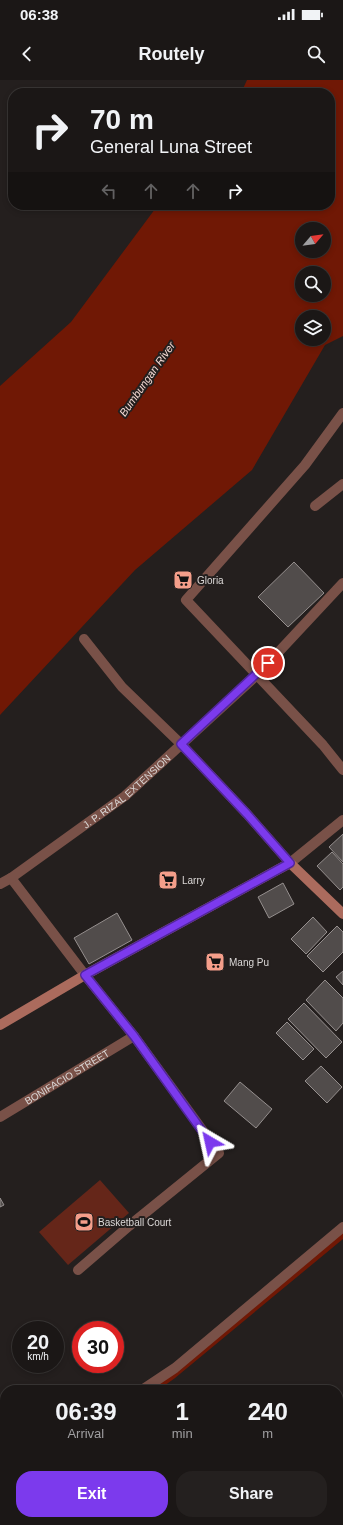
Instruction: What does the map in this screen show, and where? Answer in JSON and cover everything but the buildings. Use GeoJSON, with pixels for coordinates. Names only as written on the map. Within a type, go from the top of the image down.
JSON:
{"type":"FeatureCollection","features":[{"type":"Feature","properties":{"kind":"street"},"geometry":{"type":"LineString","coordinates":[[343,413],[305,465],[186,600],[323,745],[343,770]]}},
{"type":"Feature","properties":{"kind":"street"},"geometry":{"type":"LineString","coordinates":[[315,506],[343,484]]}},
{"type":"Feature","properties":{"kind":"street","name":"J. P. RIZAL EXTENSION"},"geometry":{"type":"LineString","coordinates":[[0,884],[11,878],[125,796],[257,675],[343,583]]}},
{"type":"Feature","properties":{"kind":"street"},"geometry":{"type":"LineString","coordinates":[[84,640],[122,687],[181,744],[247,814],[290,863],[343,914]]}},
{"type":"Feature","properties":{"kind":"street"},"geometry":{"type":"LineString","coordinates":[[0,1025],[85,975],[290,863],[343,820]]}},
{"type":"Feature","properties":{"kind":"street"},"geometry":{"type":"LineString","coordinates":[[11,878],[134,1036],[219,1153],[129,1226],[78,1270]]}},
{"type":"Feature","properties":{"kind":"street","name":"BONIFACIO STREET"},"geometry":{"type":"LineString","coordinates":[[0,1117],[134,1036]]}},
{"type":"Feature","properties":{"kind":"street"},"geometry":{"type":"LineString","coordinates":[[150,1385],[175,1368],[343,1227]]}},
{"type":"Feature","properties":{"kind":"shaded area","name":"Basketball Court"},"geometry":{"type":"Polygon","coordinates":[[[100,1180],[129,1213],[68,1265],[39,1232],[100,1180]]]}},
{"type":"Feature","properties":{"kind":"water","name":"Bumbungan River"},"geometry":{"type":"Polygon","coordinates":[[[247,80],[343,80],[343,336],[331,342],[331,310],[295,310],[295,346],[324,346],[252,470],[135,570],[0,715],[0,386],[71,322],[154,210],[335,210],[335,88],[243,88],[247,80]]]}},
{"type":"Feature","properties":{"kind":"waterway"},"geometry":{"type":"LineString","coordinates":[[160,1385],[343,1235]]}},
{"type":"Feature","properties":{"kind":"place","name":"Gloria"},"geometry":{"type":"Point","coordinates":[183,580]}},
{"type":"Feature","properties":{"kind":"place","name":"Larry"},"geometry":{"type":"Point","coordinates":[168,880]}},
{"type":"Feature","properties":{"kind":"place","name":"Mang Pu"},"geometry":{"type":"Point","coordinates":[215,962]}},
{"type":"Feature","properties":{"kind":"place","name":"Basketball Court"},"geometry":{"type":"Point","coordinates":[84,1222]}},
{"type":"Feature","properties":{"kind":"route"},"geometry":{"type":"LineString","coordinates":[[210,1142],[134,1036],[85,975],[290,863],[247,814],[181,744],[257,675],[268,663]]}}]}
